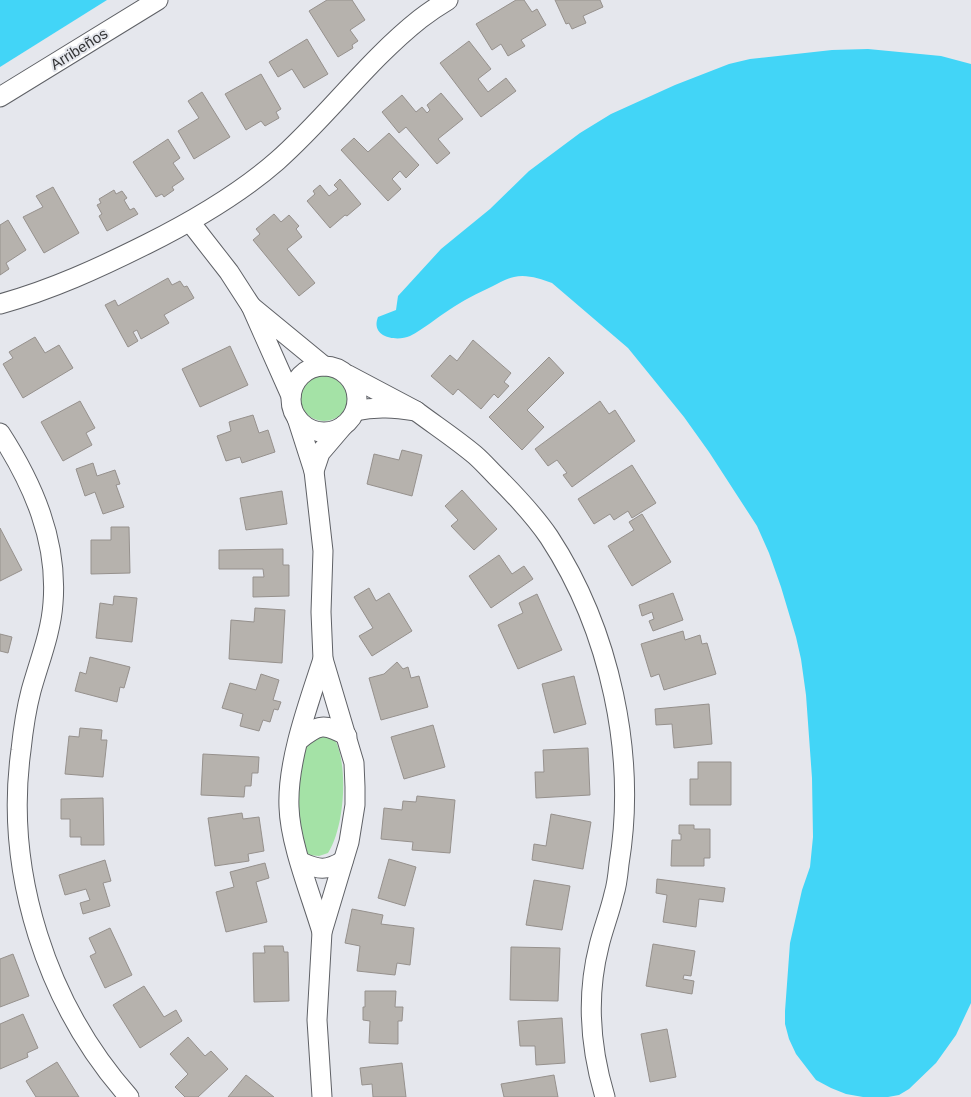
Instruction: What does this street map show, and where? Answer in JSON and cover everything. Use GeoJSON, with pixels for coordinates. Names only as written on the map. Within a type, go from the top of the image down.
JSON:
{"type":"FeatureCollection","features":[{"type":"Feature","properties":{"kind":"street","name":"Arribeños"},"geometry":{"type":"LineString","coordinates":[[0,98],[158,0]]}},
{"type":"Feature","properties":{"kind":"street"},"geometry":{"type":"LineString","coordinates":[[0,304],[57,286],[121,258],[190,222],[254,180],[277,161],[385,52],[420,20],[448,0]]}},
{"type":"Feature","properties":{"kind":"street"},"geometry":{"type":"LineString","coordinates":[[190,222],[251,306],[291,396]]}},
{"type":"Feature","properties":{"kind":"street"},"geometry":{"type":"LineString","coordinates":[[251,306],[324,366]]}},
{"type":"Feature","properties":{"kind":"street"},"geometry":{"type":"LineString","coordinates":[[322,1097],[317,1020],[322,932],[348,842],[355,796],[354,763],[322,659],[323,550],[314,471],[292,408],[291,396],[298,378],[315,367],[324,366],[333,367],[416,411],[476,456],[518,499],[548,537],[571,576],[588,614],[613,689],[621,734],[624,769],[622,849],[614,894],[598,947],[590,1008],[592,1043],[605,1097]]}},
{"type":"Feature","properties":{"kind":"street"},"geometry":{"type":"LineString","coordinates":[[314,471],[320,453],[350,420],[355,411],[357,392],[348,375]]}},
{"type":"Feature","properties":{"kind":"street"},"geometry":{"type":"LineString","coordinates":[[355,411],[369,407],[385,406],[416,411]]}},
{"type":"Feature","properties":{"kind":"street"},"geometry":{"type":"LineString","coordinates":[[297,418],[313,430],[324,432],[343,426]]}},
{"type":"Feature","properties":{"kind":"street"},"geometry":{"type":"LineString","coordinates":[[0,433],[18,461],[34,493],[47,533],[53,575],[53,604],[42,659],[31,692],[24,726],[16,799],[18,832],[30,905],[41,946],[57,986],[95,1054],[129,1097]]}},
{"type":"Feature","properties":{"kind":"street"},"geometry":{"type":"LineString","coordinates":[[322,659],[293,760],[289,807],[293,834],[322,932]]}},
{"type":"Feature","properties":{"kind":"street"},"geometry":{"type":"LineString","coordinates":[[299,740],[314,728],[332,728],[346,736]]}},
{"type":"Feature","properties":{"kind":"street"},"geometry":{"type":"LineString","coordinates":[[301,862],[315,869],[330,868],[344,861]]}},
{"type":"Feature","properties":{"kind":"green space"},"geometry":{"type":"Polygon","coordinates":[[[319,371],[329,371],[342,378],[349,391],[349,401],[342,414],[329,421],[319,421],[310,417],[303,410],[299,401],[299,391],[303,382],[310,375],[319,371]]]}},
{"type":"Feature","properties":{"kind":"green space"},"geometry":{"type":"Polygon","coordinates":[[[327,732],[336,742],[340,756],[343,784],[341,815],[338,829],[328,853],[319,856],[309,855],[303,849],[295,815],[304,740],[327,732]]]}},
{"type":"Feature","properties":{"kind":"water"},"geometry":{"type":"Polygon","coordinates":[[[0,0],[107,0],[0,67],[0,0]]]}},
{"type":"Feature","properties":{"kind":"water"},"geometry":{"type":"Polygon","coordinates":[[[868,49],[941,56],[971,64],[971,1003],[956,1035],[936,1063],[909,1089],[899,1095],[888,1097],[863,1097],[846,1094],[816,1080],[796,1054],[789,1039],[785,1024],[785,1011],[790,943],[802,890],[810,867],[813,837],[812,778],[806,695],[796,637],[769,553],[757,526],[709,452],[684,417],[628,348],[552,283],[529,277],[509,278],[465,300],[420,330],[404,338],[386,336],[378,329],[377,324],[378,317],[396,310],[398,296],[441,249],[490,209],[529,171],[580,133],[611,114],[675,85],[729,64],[750,59],[832,50],[868,49]]]}},
{"type":"Feature","properties":{"kind":"building"},"geometry":{"type":"Polygon","coordinates":[[[327,0],[352,0],[365,20],[350,30],[358,41],[352,45],[353,48],[338,57],[309,11],[327,0]]]}},
{"type":"Feature","properties":{"kind":"building"},"geometry":{"type":"Polygon","coordinates":[[[516,0],[524,0],[532,12],[537,9],[546,25],[521,40],[525,46],[508,56],[501,44],[492,50],[476,24],[516,0]]]}},
{"type":"Feature","properties":{"kind":"building"},"geometry":{"type":"Polygon","coordinates":[[[555,0],[600,0],[603,7],[583,16],[586,23],[572,29],[569,23],[566,24],[555,0]]]}},
{"type":"Feature","properties":{"kind":"building"},"geometry":{"type":"Polygon","coordinates":[[[307,39],[328,74],[304,88],[292,69],[278,77],[269,62],[307,39]]]}},
{"type":"Feature","properties":{"kind":"building"},"geometry":{"type":"Polygon","coordinates":[[[469,41],[491,69],[478,79],[488,92],[506,78],[516,91],[481,117],[440,63],[469,41]]]}},
{"type":"Feature","properties":{"kind":"building"},"geometry":{"type":"Polygon","coordinates":[[[261,74],[281,109],[276,112],[279,118],[265,126],[261,121],[246,130],[225,94],[261,74]]]}},
{"type":"Feature","properties":{"kind":"building"},"geometry":{"type":"Polygon","coordinates":[[[202,92],[230,137],[194,159],[178,131],[199,118],[188,101],[202,92]]]}},
{"type":"Feature","properties":{"kind":"building"},"geometry":{"type":"Polygon","coordinates":[[[441,93],[463,119],[438,139],[450,153],[437,164],[406,127],[399,133],[382,112],[402,95],[416,112],[422,107],[427,113],[430,110],[427,105],[441,93]]]}},
{"type":"Feature","properties":{"kind":"building"},"geometry":{"type":"Polygon","coordinates":[[[389,133],[419,165],[406,178],[400,171],[392,179],[401,189],[388,201],[341,150],[354,138],[368,152],[389,133]]]}},
{"type":"Feature","properties":{"kind":"building"},"geometry":{"type":"Polygon","coordinates":[[[168,139],[180,158],[173,163],[184,179],[172,187],[174,190],[164,197],[162,194],[156,197],[133,162],[168,139]]]}},
{"type":"Feature","properties":{"kind":"building"},"geometry":{"type":"Polygon","coordinates":[[[340,179],[361,204],[330,228],[307,201],[315,194],[313,191],[320,185],[329,196],[338,189],[334,185],[340,179]]]}},
{"type":"Feature","properties":{"kind":"building"},"geometry":{"type":"Polygon","coordinates":[[[53,187],[79,233],[44,253],[23,217],[43,207],[36,196],[53,187]]]}},
{"type":"Feature","properties":{"kind":"building"},"geometry":{"type":"Polygon","coordinates":[[[114,190],[116,194],[122,191],[127,198],[124,200],[130,210],[134,208],[138,214],[107,231],[99,216],[102,214],[97,205],[101,203],[99,199],[114,190]]]}},
{"type":"Feature","properties":{"kind":"building"},"geometry":{"type":"Polygon","coordinates":[[[274,214],[281,222],[289,215],[299,226],[296,229],[302,237],[287,249],[315,283],[299,296],[253,240],[260,234],[256,229],[274,214]]]}},
{"type":"Feature","properties":{"kind":"building"},"geometry":{"type":"Polygon","coordinates":[[[8,220],[26,250],[6,263],[9,269],[0,275],[0,225],[8,220]]]}},
{"type":"Feature","properties":{"kind":"building"},"geometry":{"type":"Polygon","coordinates":[[[168,278],[172,285],[180,281],[184,287],[187,286],[194,298],[164,315],[169,323],[141,339],[137,330],[133,332],[138,341],[128,347],[105,305],[115,300],[118,306],[168,278]]]}},
{"type":"Feature","properties":{"kind":"building"},"geometry":{"type":"Polygon","coordinates":[[[35,337],[45,353],[59,345],[73,368],[23,398],[3,364],[13,358],[9,352],[35,337]]]}},
{"type":"Feature","properties":{"kind":"building"},"geometry":{"type":"Polygon","coordinates":[[[473,340],[511,373],[504,382],[509,386],[498,398],[494,394],[481,409],[458,389],[453,395],[431,376],[450,355],[457,361],[473,340]]]}},
{"type":"Feature","properties":{"kind":"building"},"geometry":{"type":"Polygon","coordinates":[[[230,346],[248,385],[200,407],[182,369],[230,346]]]}},
{"type":"Feature","properties":{"kind":"building"},"geometry":{"type":"Polygon","coordinates":[[[549,357],[564,373],[527,410],[544,427],[522,450],[489,417],[549,357]]]}},
{"type":"Feature","properties":{"kind":"building"},"geometry":{"type":"Polygon","coordinates":[[[80,401],[95,428],[86,433],[92,445],[63,461],[41,422],[80,401]]]}},
{"type":"Feature","properties":{"kind":"building"},"geometry":{"type":"Polygon","coordinates":[[[600,401],[609,414],[615,410],[635,441],[572,487],[563,475],[567,473],[557,460],[548,466],[535,449],[600,401]]]}},
{"type":"Feature","properties":{"kind":"building"},"geometry":{"type":"Polygon","coordinates":[[[253,415],[259,433],[268,430],[275,452],[242,463],[240,457],[226,461],[217,436],[231,431],[229,422],[253,415]]]}},
{"type":"Feature","properties":{"kind":"building"},"geometry":{"type":"Polygon","coordinates":[[[402,450],[422,455],[412,496],[367,484],[374,454],[399,460],[402,450]]]}},
{"type":"Feature","properties":{"kind":"building"},"geometry":{"type":"Polygon","coordinates":[[[93,463],[97,476],[115,470],[120,484],[116,485],[124,507],[103,514],[95,492],[85,496],[76,469],[93,463]]]}},
{"type":"Feature","properties":{"kind":"building"},"geometry":{"type":"Polygon","coordinates":[[[632,465],[656,503],[632,518],[628,511],[614,520],[610,514],[594,524],[578,499],[632,465]]]}},
{"type":"Feature","properties":{"kind":"building"},"geometry":{"type":"Polygon","coordinates":[[[462,490],[497,529],[474,550],[451,526],[458,520],[445,506],[462,490]]]}},
{"type":"Feature","properties":{"kind":"building"},"geometry":{"type":"Polygon","coordinates":[[[282,491],[287,524],[246,530],[240,498],[282,491]]]}},
{"type":"Feature","properties":{"kind":"building"},"geometry":{"type":"Polygon","coordinates":[[[642,514],[671,562],[632,586],[608,546],[634,530],[629,522],[642,514]]]}},
{"type":"Feature","properties":{"kind":"building"},"geometry":{"type":"Polygon","coordinates":[[[111,527],[129,527],[130,573],[91,574],[91,540],[111,540],[111,527]]]}},
{"type":"Feature","properties":{"kind":"building"},"geometry":{"type":"Polygon","coordinates":[[[0,528],[22,570],[0,581],[0,528]]]}},
{"type":"Feature","properties":{"kind":"building"},"geometry":{"type":"Polygon","coordinates":[[[283,549],[283,565],[289,565],[289,596],[253,597],[253,577],[264,577],[263,569],[219,569],[219,550],[283,549]]]}},
{"type":"Feature","properties":{"kind":"building"},"geometry":{"type":"Polygon","coordinates":[[[499,555],[512,574],[524,566],[533,579],[491,608],[469,576],[499,555]]]}},
{"type":"Feature","properties":{"kind":"building"},"geometry":{"type":"Polygon","coordinates":[[[369,588],[376,601],[389,593],[412,631],[372,656],[359,636],[373,628],[354,597],[369,588]]]}},
{"type":"Feature","properties":{"kind":"building"},"geometry":{"type":"Polygon","coordinates":[[[673,593],[683,620],[653,631],[649,621],[654,619],[652,612],[642,616],[639,605],[673,593]]]}},
{"type":"Feature","properties":{"kind":"building"},"geometry":{"type":"Polygon","coordinates":[[[537,594],[562,650],[518,669],[498,625],[523,613],[519,603],[537,594]]]}},
{"type":"Feature","properties":{"kind":"building"},"geometry":{"type":"Polygon","coordinates":[[[114,596],[137,598],[132,642],[96,638],[100,603],[113,605],[114,596]]]}},
{"type":"Feature","properties":{"kind":"building"},"geometry":{"type":"Polygon","coordinates":[[[255,608],[285,610],[282,663],[229,659],[231,620],[254,622],[255,608]]]}},
{"type":"Feature","properties":{"kind":"building"},"geometry":{"type":"Polygon","coordinates":[[[683,631],[685,640],[700,635],[702,644],[707,643],[716,674],[664,690],[659,674],[651,677],[641,644],[683,631]]]}},
{"type":"Feature","properties":{"kind":"building"},"geometry":{"type":"Polygon","coordinates":[[[0,634],[12,637],[8,653],[0,651],[0,634]]]}},
{"type":"Feature","properties":{"kind":"building"},"geometry":{"type":"Polygon","coordinates":[[[90,657],[130,667],[124,688],[120,687],[117,702],[75,691],[80,672],[86,674],[90,657]]]}},
{"type":"Feature","properties":{"kind":"building"},"geometry":{"type":"Polygon","coordinates":[[[397,662],[403,669],[408,667],[411,678],[419,676],[428,707],[381,720],[369,678],[384,674],[397,662]]]}},
{"type":"Feature","properties":{"kind":"building"},"geometry":{"type":"Polygon","coordinates":[[[261,674],[279,680],[273,700],[281,702],[278,710],[274,709],[270,722],[263,720],[259,731],[240,726],[243,714],[222,708],[230,683],[256,690],[261,674]]]}},
{"type":"Feature","properties":{"kind":"building"},"geometry":{"type":"Polygon","coordinates":[[[574,676],[586,724],[554,733],[542,684],[574,676]]]}},
{"type":"Feature","properties":{"kind":"building"},"geometry":{"type":"Polygon","coordinates":[[[709,704],[712,744],[674,748],[672,724],[656,725],[655,709],[709,704]]]}},
{"type":"Feature","properties":{"kind":"building"},"geometry":{"type":"Polygon","coordinates":[[[433,725],[445,767],[404,779],[391,737],[433,725]]]}},
{"type":"Feature","properties":{"kind":"building"},"geometry":{"type":"Polygon","coordinates":[[[80,728],[102,730],[101,740],[107,740],[103,777],[65,774],[69,736],[79,737],[80,728]]]}},
{"type":"Feature","properties":{"kind":"building"},"geometry":{"type":"Polygon","coordinates":[[[588,748],[590,795],[536,798],[535,772],[544,772],[543,750],[588,748]]]}},
{"type":"Feature","properties":{"kind":"building"},"geometry":{"type":"Polygon","coordinates":[[[203,754],[259,757],[258,773],[252,773],[251,786],[245,786],[244,797],[201,795],[203,754]]]}},
{"type":"Feature","properties":{"kind":"building"},"geometry":{"type":"Polygon","coordinates":[[[698,762],[731,762],[731,805],[690,805],[690,779],[698,779],[698,762]]]}},
{"type":"Feature","properties":{"kind":"building"},"geometry":{"type":"Polygon","coordinates":[[[417,796],[455,800],[450,853],[412,850],[413,842],[381,839],[384,808],[402,810],[403,801],[416,802],[417,796]]]}},
{"type":"Feature","properties":{"kind":"building"},"geometry":{"type":"Polygon","coordinates":[[[103,798],[104,845],[81,845],[81,837],[70,837],[70,819],[61,819],[61,799],[103,798]]]}},
{"type":"Feature","properties":{"kind":"building"},"geometry":{"type":"Polygon","coordinates":[[[242,813],[243,819],[259,817],[264,851],[248,854],[249,861],[215,866],[208,818],[242,813]]]}},
{"type":"Feature","properties":{"kind":"building"},"geometry":{"type":"Polygon","coordinates":[[[551,814],[591,822],[583,869],[532,860],[534,844],[546,846],[551,814]]]}},
{"type":"Feature","properties":{"kind":"building"},"geometry":{"type":"Polygon","coordinates":[[[679,825],[694,825],[694,829],[710,829],[710,858],[704,858],[704,866],[671,866],[672,840],[681,840],[679,825]]]}},
{"type":"Feature","properties":{"kind":"building"},"geometry":{"type":"Polygon","coordinates":[[[389,859],[416,867],[405,906],[378,898],[389,859]]]}},
{"type":"Feature","properties":{"kind":"building"},"geometry":{"type":"Polygon","coordinates":[[[105,860],[111,881],[103,883],[110,906],[83,914],[80,903],[90,900],[86,889],[65,895],[59,875],[105,860]]]}},
{"type":"Feature","properties":{"kind":"building"},"geometry":{"type":"Polygon","coordinates":[[[265,863],[269,878],[256,882],[267,922],[226,932],[216,892],[234,887],[230,872],[265,863]]]}},
{"type":"Feature","properties":{"kind":"building"},"geometry":{"type":"Polygon","coordinates":[[[657,879],[725,888],[723,902],[699,899],[696,927],[663,922],[667,895],[656,893],[657,879]]]}},
{"type":"Feature","properties":{"kind":"building"},"geometry":{"type":"Polygon","coordinates":[[[534,880],[570,886],[562,930],[526,925],[534,880]]]}},
{"type":"Feature","properties":{"kind":"building"},"geometry":{"type":"Polygon","coordinates":[[[352,909],[383,915],[381,924],[414,928],[410,965],[397,963],[395,975],[357,971],[360,946],[345,943],[352,909]]]}},
{"type":"Feature","properties":{"kind":"building"},"geometry":{"type":"Polygon","coordinates":[[[110,928],[132,975],[105,988],[90,956],[96,953],[89,938],[110,928]]]}},
{"type":"Feature","properties":{"kind":"building"},"geometry":{"type":"Polygon","coordinates":[[[653,944],[695,951],[691,976],[684,975],[683,979],[694,981],[692,994],[646,986],[653,944]]]}},
{"type":"Feature","properties":{"kind":"building"},"geometry":{"type":"Polygon","coordinates":[[[264,946],[283,946],[284,952],[288,952],[289,1001],[254,1002],[253,953],[265,953],[264,946]]]}},
{"type":"Feature","properties":{"kind":"building"},"geometry":{"type":"Polygon","coordinates":[[[511,947],[560,948],[558,1001],[510,1000],[511,947]]]}},
{"type":"Feature","properties":{"kind":"building"},"geometry":{"type":"Polygon","coordinates":[[[13,954],[29,996],[0,1007],[0,959],[13,954]]]}},
{"type":"Feature","properties":{"kind":"building"},"geometry":{"type":"Polygon","coordinates":[[[144,986],[164,1017],[176,1010],[182,1021],[140,1048],[113,1005],[144,986]]]}},
{"type":"Feature","properties":{"kind":"building"},"geometry":{"type":"Polygon","coordinates":[[[365,991],[396,991],[395,1007],[403,1007],[402,1021],[398,1021],[398,1044],[369,1043],[370,1021],[363,1020],[365,991]]]}},
{"type":"Feature","properties":{"kind":"building"},"geometry":{"type":"Polygon","coordinates":[[[23,1014],[38,1048],[27,1053],[28,1057],[0,1069],[0,1024],[23,1014]]]}},
{"type":"Feature","properties":{"kind":"building"},"geometry":{"type":"Polygon","coordinates":[[[562,1018],[565,1063],[536,1065],[535,1046],[520,1046],[518,1021],[562,1018]]]}},
{"type":"Feature","properties":{"kind":"building"},"geometry":{"type":"Polygon","coordinates":[[[667,1029],[676,1077],[650,1082],[641,1034],[667,1029]]]}},
{"type":"Feature","properties":{"kind":"building"},"geometry":{"type":"Polygon","coordinates":[[[188,1037],[205,1056],[211,1051],[228,1069],[198,1097],[185,1097],[175,1087],[188,1074],[170,1054],[188,1037]]]}},
{"type":"Feature","properties":{"kind":"building"},"geometry":{"type":"Polygon","coordinates":[[[57,1062],[79,1097],[36,1097],[26,1081],[57,1062]]]}},
{"type":"Feature","properties":{"kind":"building"},"geometry":{"type":"Polygon","coordinates":[[[402,1063],[406,1097],[373,1097],[372,1084],[362,1085],[360,1068],[402,1063]]]}},
{"type":"Feature","properties":{"kind":"building"},"geometry":{"type":"Polygon","coordinates":[[[246,1075],[274,1097],[228,1097],[246,1075]]]}},
{"type":"Feature","properties":{"kind":"building"},"geometry":{"type":"Polygon","coordinates":[[[554,1075],[558,1097],[504,1097],[501,1084],[554,1075]]]}}]}
